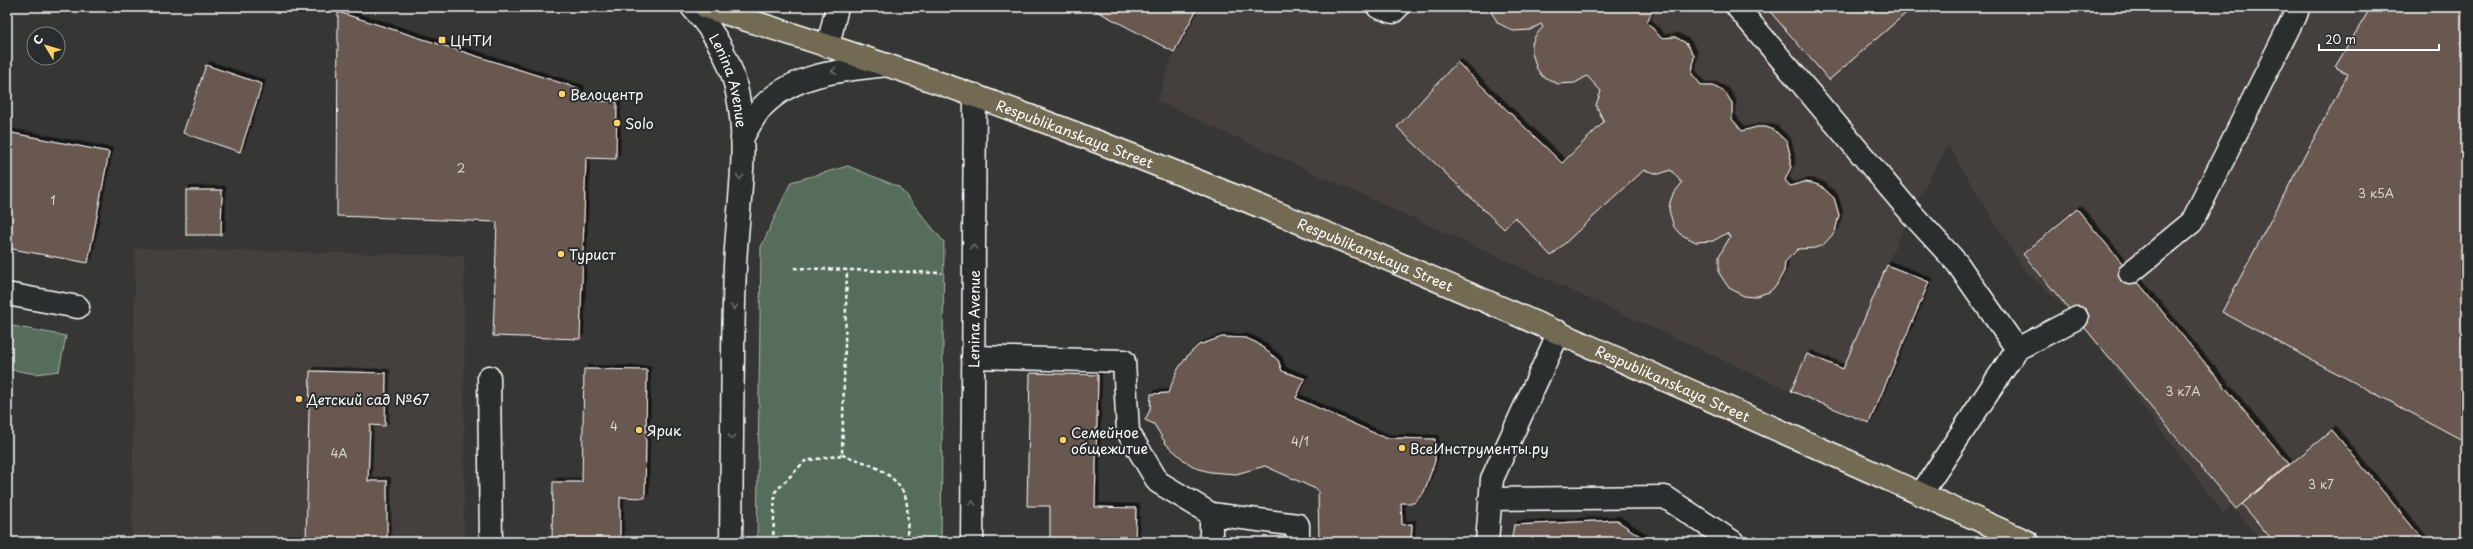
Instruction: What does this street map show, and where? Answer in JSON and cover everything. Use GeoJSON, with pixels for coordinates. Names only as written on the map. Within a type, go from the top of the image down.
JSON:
{"type":"FeatureCollection","features":[{"type":"Feature","properties":{"kind":"main road","name":"Lenina Avenue"},"geometry":{"type":"LineString","coordinates":[[692,7],[707,24],[727,58],[738,97],[742,138],[735,266],[731,542]]}},
{"type":"Feature","properties":{"kind":"main road","name":"Respublikanskaya Street"},"geometry":{"type":"LineString","coordinates":[[706,7],[975,95],[1296,221],[1559,332],[2028,542]]}},
{"type":"Feature","properties":{"kind":"main road"},"geometry":{"type":"LineString","coordinates":[[828,46],[836,7]]}},
{"type":"Feature","properties":{"kind":"main road"},"geometry":{"type":"LineString","coordinates":[[1378,7],[1393,12],[1398,7]]}},
{"type":"Feature","properties":{"kind":"main road"},"geometry":{"type":"LineString","coordinates":[[1737,7],[1911,213],[1957,263],[2017,349]]}},
{"type":"Feature","properties":{"kind":"main road"},"geometry":{"type":"LineString","coordinates":[[2130,273],[2192,222],[2299,7]]}},
{"type":"Feature","properties":{"kind":"main road","name":"Lenina Avenue"},"geometry":{"type":"LineString","coordinates":[[742,138],[762,107],[793,84],[829,71],[887,65]]}},
{"type":"Feature","properties":{"kind":"main road","name":"Lenina Avenue"},"geometry":{"type":"LineString","coordinates":[[972,542],[975,95]]}},
{"type":"Feature","properties":{"kind":"main road"},"geometry":{"type":"LineString","coordinates":[[7,294],[78,307]]}},
{"type":"Feature","properties":{"kind":"main road"},"geometry":{"type":"LineString","coordinates":[[1921,494],[2017,349],[2077,318]]}},
{"type":"Feature","properties":{"kind":"main road"},"geometry":{"type":"LineString","coordinates":[[1487,542],[1492,479],[1559,332]]}},
{"type":"Feature","properties":{"kind":"main road"},"geometry":{"type":"LineString","coordinates":[[973,358],[1124,361],[1128,432],[1158,482],[1211,514],[1298,525],[1298,542]]}},
{"type":"Feature","properties":{"kind":"main road"},"geometry":{"type":"LineString","coordinates":[[489,377],[491,542]]}},
{"type":"Feature","properties":{"kind":"main road"},"geometry":{"type":"LineString","coordinates":[[1490,499],[1664,496],[1733,542]]}},
{"type":"Feature","properties":{"kind":"main road"},"geometry":{"type":"LineString","coordinates":[[1211,514],[1211,542]]}},
{"type":"Feature","properties":{"kind":"path"},"geometry":{"type":"LineString","coordinates":[[794,268],[949,273]]}},
{"type":"Feature","properties":{"kind":"path"},"geometry":{"type":"LineString","coordinates":[[842,455],[847,270]]}},
{"type":"Feature","properties":{"kind":"path"},"geometry":{"type":"LineString","coordinates":[[773,542],[775,492],[805,460],[842,455],[864,461],[886,473],[905,496],[907,542]]}},
{"type":"Feature","properties":{"kind":"shaded area"},"geometry":{"type":"Polygon","coordinates":[[[1089,7],[2466,7],[2466,542],[2263,542],[2231,505],[2223,513],[2077,318],[2023,269],[1948,145],[1911,213],[1887,264],[1929,282],[1869,423],[1791,391],[1157,101],[1174,52],[1089,7]]]}},
{"type":"Feature","properties":{"kind":"shaded area","name":"Детский сад №67"},"geometry":{"type":"Polygon","coordinates":[[[135,248],[464,256],[464,542],[132,542],[135,248]]]}},
{"type":"Feature","properties":{"kind":"green space"},"geometry":{"type":"Polygon","coordinates":[[[848,166],[899,187],[944,242],[941,542],[757,542],[761,247],[791,182],[848,166]]]}},
{"type":"Feature","properties":{"kind":"green space"},"geometry":{"type":"Polygon","coordinates":[[[7,325],[66,336],[59,371],[36,374],[7,369],[7,325]]]}},
{"type":"Feature","properties":{"kind":"building"},"geometry":{"type":"Polygon","coordinates":[[[1089,7],[1198,7],[1174,52],[1089,7]]]}},
{"type":"Feature","properties":{"kind":"building"},"geometry":{"type":"Polygon","coordinates":[[[1488,7],[1654,7],[1647,22],[1661,38],[1675,37],[1686,43],[1694,55],[1692,74],[1702,86],[1713,86],[1725,92],[1732,103],[1732,119],[1742,131],[1757,127],[1766,127],[1774,130],[1787,142],[1791,159],[1791,167],[1785,180],[1790,186],[1804,182],[1812,183],[1821,186],[1834,198],[1839,215],[1835,232],[1823,245],[1815,248],[1798,249],[1785,262],[1784,271],[1776,286],[1769,292],[1753,297],[1744,296],[1729,288],[1719,273],[1719,256],[1730,237],[1727,233],[1713,241],[1696,242],[1680,234],[1674,227],[1669,210],[1670,202],[1673,194],[1682,183],[1671,170],[1659,174],[1644,170],[1551,256],[1515,217],[1504,229],[1397,127],[1457,62],[1562,163],[1604,122],[1596,105],[1601,91],[1587,76],[1575,83],[1558,84],[1542,76],[1537,69],[1532,53],[1532,44],[1535,36],[1543,27],[1541,24],[1530,30],[1513,31],[1498,23],[1488,7]]]}},
{"type":"Feature","properties":{"kind":"building"},"geometry":{"type":"Polygon","coordinates":[[[1766,7],[1913,7],[1829,80],[1766,7]]]}},
{"type":"Feature","properties":{"kind":"building"},"geometry":{"type":"Polygon","coordinates":[[[2371,7],[2462,7],[2466,9],[2466,442],[2222,312],[2348,74],[2335,67],[2371,7]]]}},
{"type":"Feature","properties":{"kind":"building"},"geometry":{"type":"Polygon","coordinates":[[[338,12],[580,89],[581,100],[617,102],[616,159],[586,158],[580,339],[493,336],[497,222],[337,216],[338,12]]]}},
{"type":"Feature","properties":{"kind":"building"},"geometry":{"type":"Polygon","coordinates":[[[206,65],[262,84],[240,152],[183,133],[206,65]]]}},
{"type":"Feature","properties":{"kind":"building"},"geometry":{"type":"Polygon","coordinates":[[[7,132],[109,152],[88,263],[7,248],[7,132]]]}},
{"type":"Feature","properties":{"kind":"building"},"geometry":{"type":"Polygon","coordinates":[[[186,190],[222,190],[221,235],[186,235],[186,190]]]}},
{"type":"Feature","properties":{"kind":"building"},"geometry":{"type":"Polygon","coordinates":[[[2077,209],[2289,464],[2236,509],[2023,254],[2077,209]]]}},
{"type":"Feature","properties":{"kind":"building"},"geometry":{"type":"Polygon","coordinates":[[[1887,265],[1929,282],[1869,423],[1791,391],[1807,354],[1843,369],[1887,265]]]}},
{"type":"Feature","properties":{"kind":"building"},"geometry":{"type":"Polygon","coordinates":[[[1222,337],[1246,338],[1257,343],[1278,360],[1282,371],[1305,379],[1296,398],[1385,438],[1435,439],[1435,461],[1424,492],[1414,503],[1401,503],[1402,525],[1412,524],[1411,542],[1319,542],[1318,490],[1265,466],[1236,474],[1210,472],[1196,468],[1185,461],[1166,444],[1154,424],[1145,420],[1150,410],[1151,394],[1168,393],[1178,369],[1188,355],[1199,345],[1222,337]]]}},
{"type":"Feature","properties":{"kind":"building"},"geometry":{"type":"Polygon","coordinates":[[[584,369],[647,370],[645,498],[620,497],[620,542],[552,542],[553,482],[582,482],[584,369]]]}},
{"type":"Feature","properties":{"kind":"building"},"geometry":{"type":"Polygon","coordinates":[[[310,371],[386,373],[385,426],[370,425],[368,481],[387,481],[387,542],[306,542],[310,371]]]}},
{"type":"Feature","properties":{"kind":"building","name":"Семейное общежитие"},"geometry":{"type":"Polygon","coordinates":[[[1030,373],[1098,375],[1095,507],[1136,508],[1135,542],[1050,542],[1050,506],[1027,506],[1030,373]]]}},
{"type":"Feature","properties":{"kind":"building"},"geometry":{"type":"Polygon","coordinates":[[[2332,430],[2425,542],[2274,542],[2242,504],[2332,430]]]}},
{"type":"Feature","properties":{"kind":"building"},"geometry":{"type":"Polygon","coordinates":[[[1616,520],[1649,542],[1508,542],[1512,537],[1514,525],[1616,520]]]}},
{"type":"Feature","properties":{"kind":"place","name":"ЦНТИ"},"geometry":{"type":"Point","coordinates":[442,40]}},
{"type":"Feature","properties":{"kind":"place","name":"Велоцентр"},"geometry":{"type":"Point","coordinates":[562,94]}},
{"type":"Feature","properties":{"kind":"place","name":"Solo"},"geometry":{"type":"Point","coordinates":[617,123]}},
{"type":"Feature","properties":{"kind":"place","name":"Турист"},"geometry":{"type":"Point","coordinates":[561,254]}},
{"type":"Feature","properties":{"kind":"place","name":"Детский сад №67"},"geometry":{"type":"Point","coordinates":[299,399]}},
{"type":"Feature","properties":{"kind":"place","name":"Ярик"},"geometry":{"type":"Point","coordinates":[639,430]}},
{"type":"Feature","properties":{"kind":"place","name":"Семейное общежитие"},"geometry":{"type":"Point","coordinates":[1063,440]}},
{"type":"Feature","properties":{"kind":"place","name":"ВсеИнструменты.ру"},"geometry":{"type":"Point","coordinates":[1402,448]}}]}
